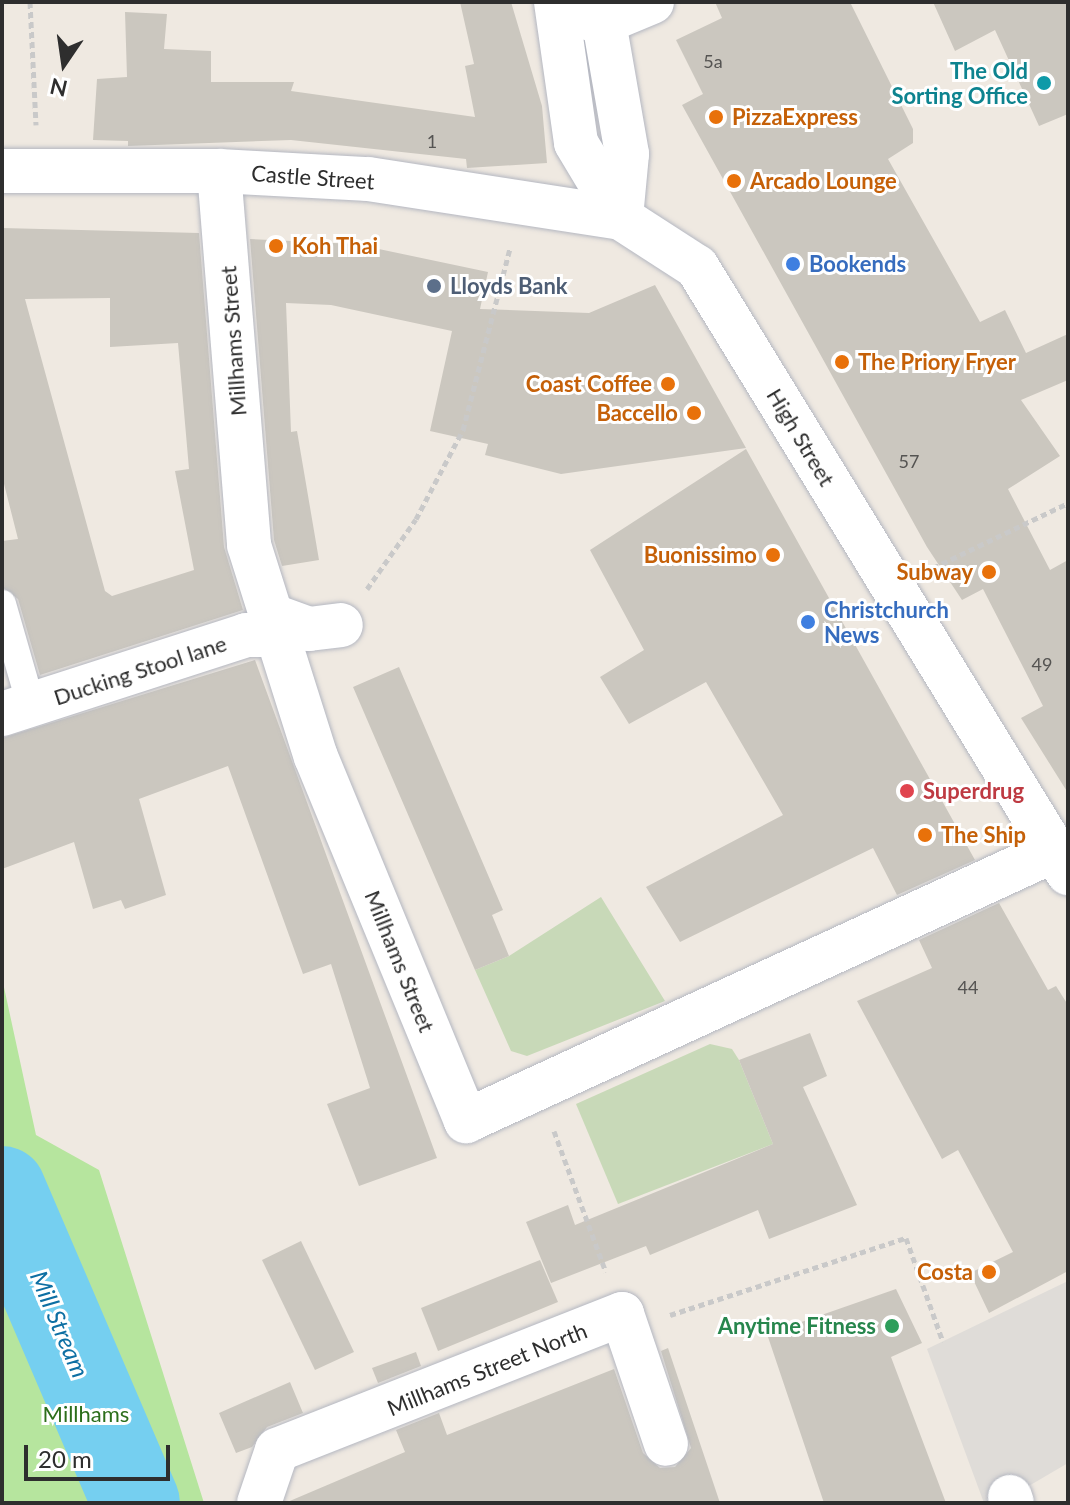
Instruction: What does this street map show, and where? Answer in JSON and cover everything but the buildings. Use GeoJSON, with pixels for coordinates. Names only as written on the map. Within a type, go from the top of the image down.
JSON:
{"type":"FeatureCollection","features":[{"type":"Feature","properties":{"kind":"street"},"geometry":{"type":"LineString","coordinates":[[557,6],[604,22],[652,2]]}},
{"type":"Feature","properties":{"kind":"street","name":"High Street"},"geometry":{"type":"LineString","coordinates":[[557,6],[576,143],[621,218],[697,267],[1060,862]]}},
{"type":"Feature","properties":{"kind":"street"},"geometry":{"type":"LineString","coordinates":[[604,22],[627,154],[621,218]]}},
{"type":"Feature","properties":{"kind":"street","name":"Castle Street"},"geometry":{"type":"LineString","coordinates":[[20,170],[219,171],[369,179],[621,218]]}},
{"type":"Feature","properties":{"kind":"street","name":"Millhams Street"},"geometry":{"type":"LineString","coordinates":[[219,171],[249,545],[316,757],[466,1121],[1060,862]]}},
{"type":"Feature","properties":{"kind":"street"},"geometry":{"type":"LineString","coordinates":[[277,626],[309,629],[341,625]]}},
{"type":"Feature","properties":{"kind":"street","name":"Ducking Stool lane"},"geometry":{"type":"LineString","coordinates":[[17,710],[277,626]]}},
{"type":"Feature","properties":{"kind":"street"},"geometry":{"type":"LineString","coordinates":[[624,1322],[666,1444]]}},
{"type":"Feature","properties":{"kind":"street","name":"Millhams Street North"},"geometry":{"type":"LineString","coordinates":[[259,1503],[277,1450],[624,1322]]}},
{"type":"Feature","properties":{"kind":"lane"},"geometry":{"type":"LineString","coordinates":[[2,604],[17,710]]}},
{"type":"Feature","properties":{"kind":"path"},"geometry":{"type":"LineString","coordinates":[[20,170],[30,2]]}},
{"type":"Feature","properties":{"kind":"path"},"geometry":{"type":"LineString","coordinates":[[341,625],[416,519],[463,430],[522,201]]}},
{"type":"Feature","properties":{"kind":"path"},"geometry":{"type":"LineString","coordinates":[[893,587],[1068,503]]}},
{"type":"Feature","properties":{"kind":"path"},"geometry":{"type":"LineString","coordinates":[[538,1087],[624,1322],[906,1238],[943,1342]]}},
{"type":"Feature","properties":{"kind":"green space"},"geometry":{"type":"Polygon","coordinates":[[[601,897],[665,1001],[527,1056],[511,1051],[475,970],[509,956],[601,897]]]}},
{"type":"Feature","properties":{"kind":"green space","name":"Millhams"},"geometry":{"type":"Polygon","coordinates":[[[2,978],[36,1135],[99,1170],[204,1503],[2,1503],[2,978]]]}},
{"type":"Feature","properties":{"kind":"green space"},"geometry":{"type":"Polygon","coordinates":[[[710,1044],[732,1049],[739,1060],[773,1144],[618,1204],[576,1104],[710,1044]]]}},
{"type":"Feature","properties":{"kind":"shaded area"},"geometry":{"type":"Polygon","coordinates":[[[1068,1281],[1068,1463],[1010,1497],[984,1503],[927,1349],[1068,1281]]]}},
{"type":"Feature","properties":{"kind":"waterway","name":"Mill Stream"},"geometry":{"type":"LineString","coordinates":[[2,1190],[136,1503]]}},
{"type":"Feature","properties":{"kind":"place","name":"The Old Sorting Office"},"geometry":{"type":"Point","coordinates":[1044,83]}},
{"type":"Feature","properties":{"kind":"place","name":"PizzaExpress"},"geometry":{"type":"Point","coordinates":[716,117]}},
{"type":"Feature","properties":{"kind":"place","name":"Arcado Lounge"},"geometry":{"type":"Point","coordinates":[734,181]}},
{"type":"Feature","properties":{"kind":"place","name":"Koh Thai"},"geometry":{"type":"Point","coordinates":[276,246]}},
{"type":"Feature","properties":{"kind":"place","name":"Bookends"},"geometry":{"type":"Point","coordinates":[793,264]}},
{"type":"Feature","properties":{"kind":"place","name":"Lloyds Bank"},"geometry":{"type":"Point","coordinates":[434,286]}},
{"type":"Feature","properties":{"kind":"place","name":"The Priory Fryer"},"geometry":{"type":"Point","coordinates":[842,362]}},
{"type":"Feature","properties":{"kind":"place","name":"Coast Coffee"},"geometry":{"type":"Point","coordinates":[668,384]}},
{"type":"Feature","properties":{"kind":"place","name":"Baccello"},"geometry":{"type":"Point","coordinates":[694,413]}},
{"type":"Feature","properties":{"kind":"place","name":"Buonissimo"},"geometry":{"type":"Point","coordinates":[773,555]}},
{"type":"Feature","properties":{"kind":"place","name":"Subway"},"geometry":{"type":"Point","coordinates":[989,572]}},
{"type":"Feature","properties":{"kind":"place","name":"Christchurch News"},"geometry":{"type":"Point","coordinates":[808,622]}},
{"type":"Feature","properties":{"kind":"place","name":"Superdrug"},"geometry":{"type":"Point","coordinates":[907,791]}},
{"type":"Feature","properties":{"kind":"place","name":"The Ship"},"geometry":{"type":"Point","coordinates":[925,835]}},
{"type":"Feature","properties":{"kind":"place","name":"Costa"},"geometry":{"type":"Point","coordinates":[989,1272]}},
{"type":"Feature","properties":{"kind":"place","name":"Anytime Fitness"},"geometry":{"type":"Point","coordinates":[892,1326]}}]}
